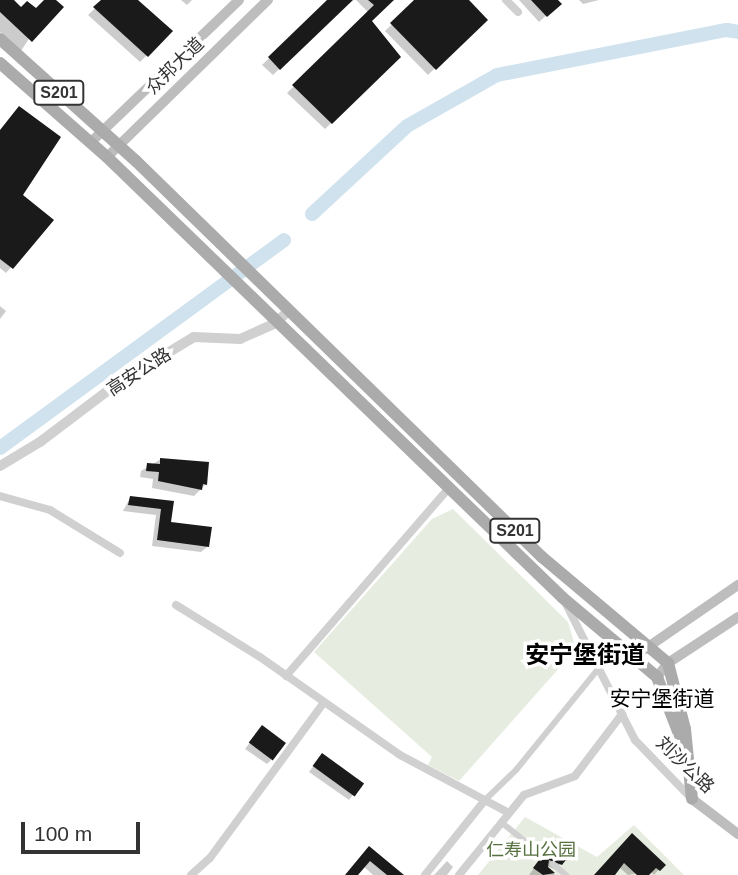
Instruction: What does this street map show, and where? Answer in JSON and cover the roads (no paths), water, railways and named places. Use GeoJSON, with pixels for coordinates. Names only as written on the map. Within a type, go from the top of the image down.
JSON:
{"type":"FeatureCollection","features":[{"type":"Feature","properties":{"kind":"main road","name":"众邦大道"},"geometry":{"type":"LineString","coordinates":[[91,142],[239,0]]}},
{"type":"Feature","properties":{"kind":"main road","name":"众邦大道"},"geometry":{"type":"LineString","coordinates":[[107,157],[268,0]]}},
{"type":"Feature","properties":{"kind":"main road","name":"S201"},"geometry":{"type":"LineString","coordinates":[[0,39],[102,130],[233,254],[542,557],[668,663]]}},
{"type":"Feature","properties":{"kind":"main road","name":"S201"},"geometry":{"type":"LineString","coordinates":[[0,63],[107,157],[216,267],[563,598],[657,677]]}},
{"type":"Feature","properties":{"kind":"main road"},"geometry":{"type":"LineString","coordinates":[[632,658],[738,585]]}},
{"type":"Feature","properties":{"kind":"main road"},"geometry":{"type":"LineString","coordinates":[[692,799],[678,732],[657,677],[668,663],[738,617]]}},
{"type":"Feature","properties":{"kind":"main road"},"geometry":{"type":"LineString","coordinates":[[668,663],[685,729],[692,799]]}},
{"type":"Feature","properties":{"kind":"main road","name":"刘沙公路"},"geometry":{"type":"LineString","coordinates":[[692,799],[738,834]]}},
{"type":"Feature","properties":{"kind":"street"},"geometry":{"type":"LineString","coordinates":[[506,0],[518,12]]}},
{"type":"Feature","properties":{"kind":"street","name":"高安公路"},"geometry":{"type":"LineString","coordinates":[[0,466],[40,443],[118,383],[194,337],[240,339],[276,323],[289,310]]}},
{"type":"Feature","properties":{"kind":"street"},"geometry":{"type":"LineString","coordinates":[[286,676],[449,488]]}},
{"type":"Feature","properties":{"kind":"street"},"geometry":{"type":"LineString","coordinates":[[0,496],[50,510],[120,553]]}},
{"type":"Feature","properties":{"kind":"street","name":"刘沙公路"},"geometry":{"type":"LineString","coordinates":[[563,598],[622,714],[654,764],[692,799]]}},
{"type":"Feature","properties":{"kind":"street"},"geometry":{"type":"LineString","coordinates":[[176,605],[286,676],[400,755],[509,813]]}},
{"type":"Feature","properties":{"kind":"street"},"geometry":{"type":"LineString","coordinates":[[425,875],[485,800],[517,769],[599,668]]}},
{"type":"Feature","properties":{"kind":"street"},"geometry":{"type":"LineString","coordinates":[[191,875],[210,858],[324,702]]}},
{"type":"Feature","properties":{"kind":"street"},"geometry":{"type":"LineString","coordinates":[[459,875],[524,795],[575,776],[622,714]]}},
{"type":"Feature","properties":{"kind":"street"},"geometry":{"type":"LineString","coordinates":[[501,822],[544,857]]}},
{"type":"Feature","properties":{"kind":"street"},"geometry":{"type":"LineString","coordinates":[[552,864],[566,875]]}},
{"type":"Feature","properties":{"kind":"waterway"},"geometry":{"type":"LineString","coordinates":[[312,214],[407,126],[497,75],[727,30],[738,32]]}},
{"type":"Feature","properties":{"kind":"waterway"},"geometry":{"type":"LineString","coordinates":[[0,448],[284,240]]}},
{"type":"Feature","properties":{"kind":"district","name":"安宁堡街道"},"geometry":{"type":"Point","coordinates":[585,655]}},
{"type":"Feature","properties":{"kind":"district","name":"安宁堡街道"},"geometry":{"type":"Point","coordinates":[662,699]}},
{"type":"Feature","properties":{"kind":"park label","name":"仁寿山公园"},"geometry":{"type":"Point","coordinates":[531,850]}}]}
